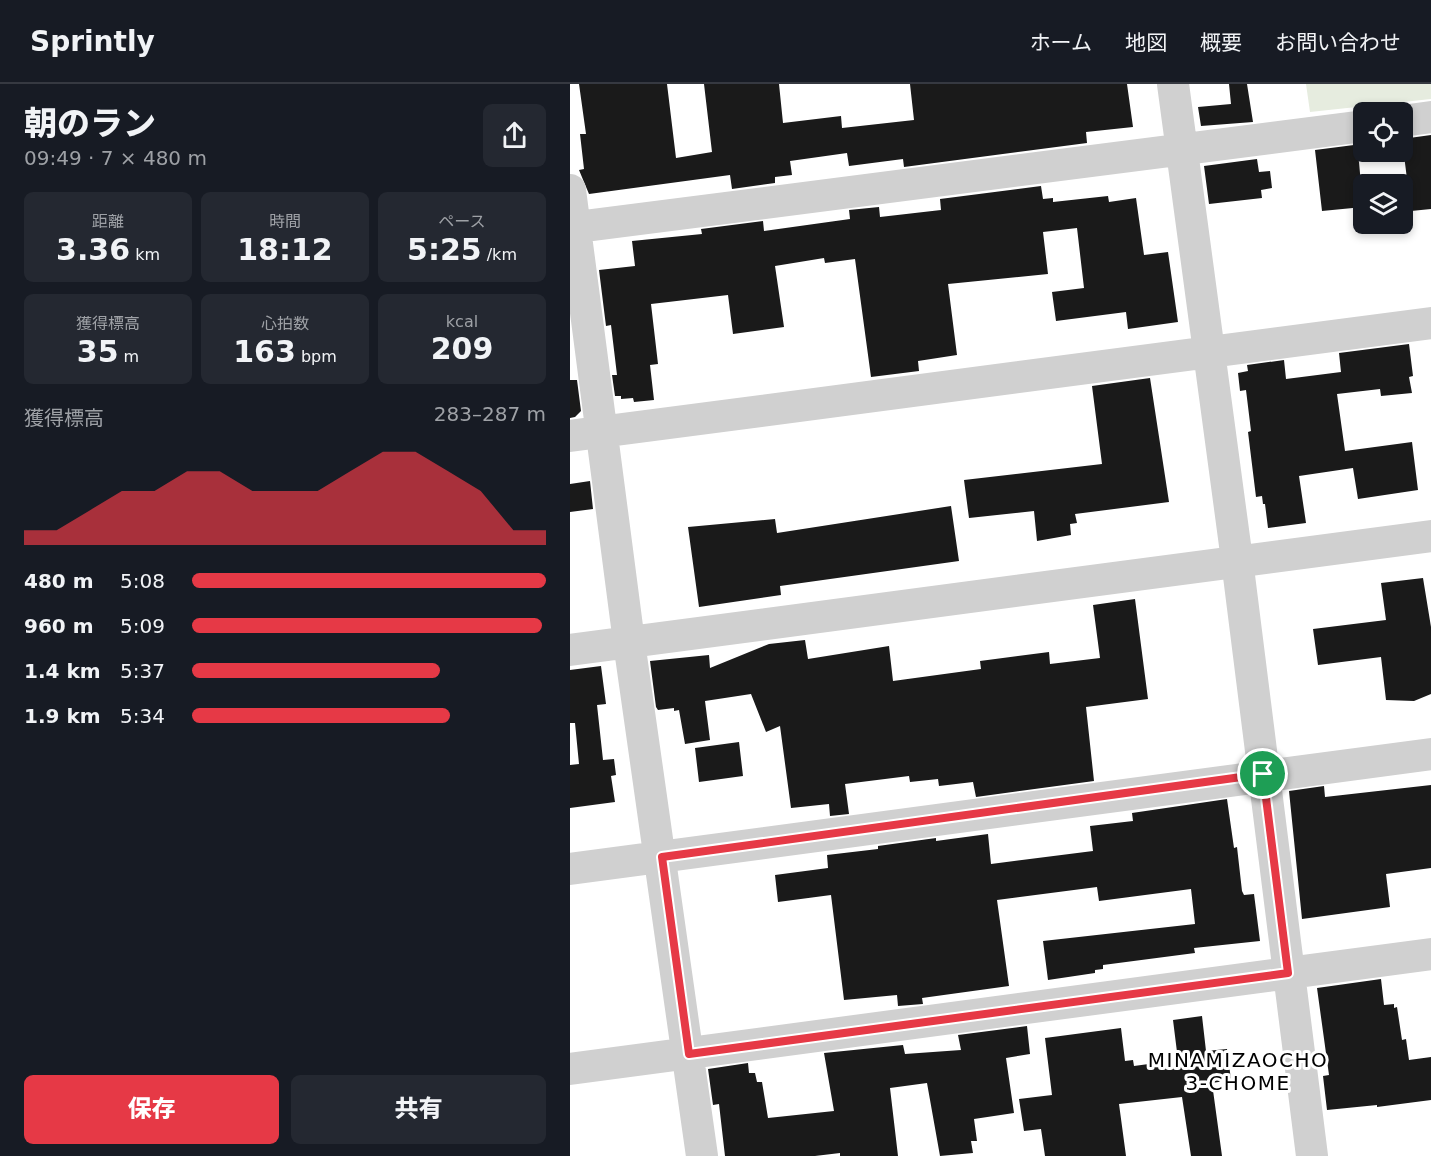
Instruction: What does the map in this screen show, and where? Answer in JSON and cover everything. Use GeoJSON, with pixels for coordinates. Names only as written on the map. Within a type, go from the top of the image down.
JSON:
{"type":"FeatureCollection","features":[{"type":"Feature","properties":{"kind":"street"},"geometry":{"type":"LineString","coordinates":[[1173,84],[1237,560],[1312,1156]]}},
{"type":"Feature","properties":{"kind":"street"},"geometry":{"type":"LineString","coordinates":[[1413,119],[1431,117]]}},
{"type":"Feature","properties":{"kind":"street"},"geometry":{"type":"LineString","coordinates":[[572,228],[1353,127]]}},
{"type":"Feature","properties":{"kind":"street"},"geometry":{"type":"LineString","coordinates":[[570,190],[572,228],[629,642],[662,857],[702,1156]]}},
{"type":"Feature","properties":{"kind":"street"},"geometry":{"type":"LineString","coordinates":[[570,436],[1431,323]]}},
{"type":"Feature","properties":{"kind":"street"},"geometry":{"type":"LineString","coordinates":[[570,650],[1431,536]]}},
{"type":"Feature","properties":{"kind":"street"},"geometry":{"type":"LineString","coordinates":[[570,868],[1263,774],[1431,754]]}},
{"type":"Feature","properties":{"kind":"street"},"geometry":{"type":"LineString","coordinates":[[570,1070],[1431,954]]}},
{"type":"Feature","properties":{"kind":"shaded area"},"geometry":{"type":"Polygon","coordinates":[[[1306,84],[1431,84],[1431,99],[1403,102],[1353,102],[1353,107],[1310,112],[1306,84]]]}},
{"type":"Feature","properties":{"kind":"building"},"geometry":{"type":"Polygon","coordinates":[[[579,84],[667,84],[676,158],[712,152],[704,84],[779,84],[783,123],[841,116],[842,128],[914,120],[910,84],[1127,84],[1133,127],[1086,132],[1087,143],[904,167],[903,159],[849,166],[847,153],[790,161],[792,175],[775,177],[775,183],[732,189],[730,175],[589,194],[579,170],[584,169],[580,134],[586,134],[579,84]]]}},
{"type":"Feature","properties":{"kind":"building"},"geometry":{"type":"Polygon","coordinates":[[[1229,84],[1247,84],[1253,122],[1201,126],[1198,107],[1231,104],[1229,84]]]}},
{"type":"Feature","properties":{"kind":"building"},"geometry":{"type":"Polygon","coordinates":[[[1431,135],[1431,209],[1413,211],[1413,174],[1406,174],[1405,162],[1413,162],[1413,137],[1431,135]]]}},
{"type":"Feature","properties":{"kind":"building"},"geometry":{"type":"Polygon","coordinates":[[[1353,145],[1353,162],[1359,162],[1360,174],[1353,174],[1353,208],[1322,211],[1315,150],[1353,145]]]}},
{"type":"Feature","properties":{"kind":"building"},"geometry":{"type":"Polygon","coordinates":[[[1257,159],[1259,172],[1270,171],[1272,188],[1261,190],[1262,198],[1209,204],[1204,166],[1257,159]]]}},
{"type":"Feature","properties":{"kind":"building"},"geometry":{"type":"Polygon","coordinates":[[[1041,186],[1043,199],[1053,198],[1053,202],[1108,196],[1109,202],[1136,198],[1144,255],[1168,252],[1178,322],[1128,329],[1126,312],[1056,321],[1052,292],[1084,288],[1077,228],[1043,232],[1048,274],[948,284],[957,355],[918,361],[919,371],[871,377],[855,259],[825,263],[824,258],[775,266],[784,327],[733,334],[728,295],[651,304],[658,364],[650,365],[654,400],[634,402],[633,398],[621,399],[621,396],[615,396],[612,375],[617,375],[611,325],[606,326],[599,270],[635,266],[632,241],[702,234],[701,229],[763,221],[764,231],[850,219],[849,210],[879,207],[880,217],[941,210],[940,199],[1041,186]]]}},
{"type":"Feature","properties":{"kind":"building"},"geometry":{"type":"Polygon","coordinates":[[[1409,344],[1413,376],[1409,377],[1412,393],[1381,396],[1380,389],[1337,394],[1345,451],[1412,442],[1418,490],[1358,499],[1353,468],[1299,476],[1306,523],[1268,528],[1262,496],[1256,497],[1248,432],[1251,431],[1246,390],[1240,391],[1238,373],[1248,371],[1247,365],[1284,360],[1286,379],[1341,372],[1339,353],[1409,344]]]}},
{"type":"Feature","properties":{"kind":"building"},"geometry":{"type":"Polygon","coordinates":[[[1150,378],[1169,502],[1075,514],[1077,523],[1070,524],[1071,535],[1037,541],[1034,511],[969,518],[964,480],[1102,464],[1092,386],[1150,378]]]}},
{"type":"Feature","properties":{"kind":"building"},"geometry":{"type":"Polygon","coordinates":[[[570,380],[577,380],[581,411],[575,417],[570,418],[570,380]]]}},
{"type":"Feature","properties":{"kind":"building"},"geometry":{"type":"Polygon","coordinates":[[[590,481],[593,509],[570,512],[570,484],[590,481]]]}},
{"type":"Feature","properties":{"kind":"building"},"geometry":{"type":"Polygon","coordinates":[[[951,506],[959,561],[780,586],[781,595],[699,607],[688,527],[775,519],[777,533],[951,506]]]}},
{"type":"Feature","properties":{"kind":"building"},"geometry":{"type":"Polygon","coordinates":[[[1423,578],[1431,627],[1431,694],[1414,701],[1386,700],[1381,657],[1318,665],[1313,629],[1386,620],[1381,583],[1423,578]]]}},
{"type":"Feature","properties":{"kind":"building"},"geometry":{"type":"Polygon","coordinates":[[[1135,599],[1148,699],[1086,707],[1094,781],[976,797],[973,782],[939,786],[938,779],[910,782],[909,776],[845,784],[849,814],[830,816],[829,804],[791,808],[780,726],[766,732],[751,694],[705,701],[710,740],[685,744],[679,710],[674,711],[674,708],[658,710],[656,707],[650,661],[709,655],[710,668],[769,644],[805,640],[808,659],[889,646],[893,681],[981,669],[980,661],[1049,652],[1050,664],[1100,658],[1093,605],[1135,599]]]}},
{"type":"Feature","properties":{"kind":"building"},"geometry":{"type":"Polygon","coordinates":[[[601,666],[606,704],[597,705],[603,760],[614,759],[616,775],[611,776],[615,802],[570,808],[570,765],[579,764],[575,723],[570,723],[570,670],[601,666]]]}},
{"type":"Feature","properties":{"kind":"building"},"geometry":{"type":"Polygon","coordinates":[[[739,742],[743,776],[699,782],[695,748],[739,742]]]}},
{"type":"Feature","properties":{"kind":"building"},"geometry":{"type":"Polygon","coordinates":[[[1431,785],[1431,868],[1386,874],[1390,907],[1302,919],[1289,791],[1324,786],[1325,797],[1431,785]]]}},
{"type":"Feature","properties":{"kind":"building"},"geometry":{"type":"Polygon","coordinates":[[[1227,799],[1234,848],[1237,847],[1242,891],[1244,895],[1254,894],[1260,941],[1194,948],[1195,953],[1103,965],[1103,969],[1095,970],[1095,973],[1048,980],[1043,941],[1195,924],[1191,889],[1099,901],[1097,887],[997,900],[1009,986],[922,998],[923,1004],[898,1006],[897,995],[844,1000],[831,895],[778,902],[775,875],[828,868],[827,855],[878,849],[878,846],[936,838],[936,841],[988,834],[991,864],[1093,851],[1090,826],[1133,821],[1132,813],[1227,799]]]}},
{"type":"Feature","properties":{"kind":"building"},"geometry":{"type":"Polygon","coordinates":[[[1381,979],[1384,1005],[1394,1004],[1394,1008],[1397,1007],[1402,1040],[1406,1039],[1409,1060],[1431,1057],[1431,1100],[1327,1110],[1323,1076],[1329,1075],[1317,988],[1381,979]]]}},
{"type":"Feature","properties":{"kind":"building"},"geometry":{"type":"Polygon","coordinates":[[[1202,1016],[1206,1051],[1227,1049],[1231,1080],[1212,1083],[1222,1156],[1191,1156],[1182,1097],[1119,1104],[1126,1156],[1045,1156],[1041,1129],[1024,1131],[1019,1099],[1052,1095],[1045,1038],[1121,1028],[1125,1061],[1133,1060],[1134,1066],[1178,1060],[1173,1020],[1202,1016]]]}},
{"type":"Feature","properties":{"kind":"building"},"geometry":{"type":"Polygon","coordinates":[[[1027,1026],[1030,1054],[1006,1058],[1014,1113],[974,1119],[977,1141],[971,1141],[973,1153],[940,1156],[927,1083],[890,1088],[898,1156],[840,1156],[840,1153],[815,1156],[725,1156],[719,1104],[713,1105],[708,1069],[748,1063],[749,1073],[755,1073],[757,1082],[762,1082],[768,1118],[834,1111],[824,1053],[903,1045],[905,1054],[961,1050],[958,1035],[1027,1026]]]}},
{"type":"Feature","properties":{"kind":"district","name":"MINAMIZAOCHO 3-CHOME"},"geometry":{"type":"Point","coordinates":[1238,1072]}},
{"type":"Feature","properties":{"kind":"route"},"geometry":{"type":"LineString","coordinates":[[1263,774],[1288,973],[689,1054],[662,857],[1263,774]]}}]}
